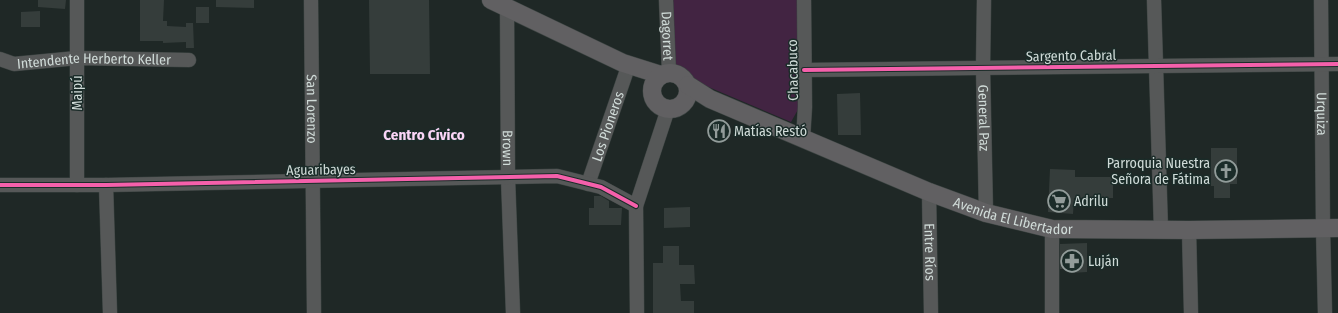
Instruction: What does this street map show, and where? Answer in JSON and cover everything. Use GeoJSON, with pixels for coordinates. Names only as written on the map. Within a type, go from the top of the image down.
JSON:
{"type":"FeatureCollection","features":[{"type":"Feature","properties":{"kind":"main road"},"geometry":{"type":"LineString","coordinates":[[499,4],[625,66],[665,73],[677,73],[684,78],[687,93],[680,106],[668,109],[657,103],[653,96],[625,66]]}},
{"type":"Feature","properties":{"kind":"main road"},"geometry":{"type":"LineString","coordinates":[[653,96],[652,88],[655,80],[665,73]]}},
{"type":"Feature","properties":{"kind":"main road","name":"Avenida El Libertador"},"geometry":{"type":"LineString","coordinates":[[687,93],[710,99],[929,192],[986,213],[1052,229],[1190,230],[1330,228]]}},
{"type":"Feature","properties":{"kind":"street","name":"Maipú"},"geometry":{"type":"LineString","coordinates":[[77,0],[77,185]]}},
{"type":"Feature","properties":{"kind":"street","name":"San Lorenzo"},"geometry":{"type":"LineString","coordinates":[[311,0],[314,313]]}},
{"type":"Feature","properties":{"kind":"street","name":"Dagorret"},"geometry":{"type":"LineString","coordinates":[[665,73],[666,0]]}},
{"type":"Feature","properties":{"kind":"street","name":"Chacabuco"},"geometry":{"type":"LineString","coordinates":[[803,139],[805,107],[804,0]]}},
{"type":"Feature","properties":{"kind":"street","name":"General Paz"},"geometry":{"type":"LineString","coordinates":[[984,0],[983,68],[986,213]]}},
{"type":"Feature","properties":{"kind":"street"},"geometry":{"type":"LineString","coordinates":[[1154,0],[1161,230]]}},
{"type":"Feature","properties":{"kind":"street","name":"Urquiza"},"geometry":{"type":"LineString","coordinates":[[1321,0],[1322,64],[1330,228],[1325,313]]}},
{"type":"Feature","properties":{"kind":"street","name":"Brown"},"geometry":{"type":"LineString","coordinates":[[499,4],[513,313]]}},
{"type":"Feature","properties":{"kind":"street","name":"Intendente Herberto Keller"},"geometry":{"type":"LineString","coordinates":[[0,59],[14,64],[77,58],[189,60]]}},
{"type":"Feature","properties":{"kind":"street","name":"Sargento Cabral"},"geometry":{"type":"LineString","coordinates":[[804,70],[1338,64]]}},
{"type":"Feature","properties":{"kind":"street","name":"Los Pioneros"},"geometry":{"type":"LineString","coordinates":[[588,184],[625,66]]}},
{"type":"Feature","properties":{"kind":"street"},"geometry":{"type":"LineString","coordinates":[[636,313],[636,206],[668,109]]}},
{"type":"Feature","properties":{"kind":"street","name":"Aguaribayes"},"geometry":{"type":"LineString","coordinates":[[0,185],[312,182],[557,176],[601,187],[636,206]]}},
{"type":"Feature","properties":{"kind":"street"},"geometry":{"type":"LineString","coordinates":[[106,185],[110,313]]}},
{"type":"Feature","properties":{"kind":"street","name":"Entre Ríos"},"geometry":{"type":"LineString","coordinates":[[929,192],[931,313]]}},
{"type":"Feature","properties":{"kind":"street"},"geometry":{"type":"LineString","coordinates":[[1052,229],[1052,313]]}},
{"type":"Feature","properties":{"kind":"street"},"geometry":{"type":"LineString","coordinates":[[1190,230],[1191,313]]}},
{"type":"Feature","properties":{"kind":"shaded area"},"geometry":{"type":"Polygon","coordinates":[[[670,0],[798,0],[800,106],[791,122],[692,80],[672,61],[670,0]]]}},
{"type":"Feature","properties":{"kind":"building"},"geometry":{"type":"Polygon","coordinates":[[[38,0],[66,0],[65,9],[38,7],[38,0]]]}},
{"type":"Feature","properties":{"kind":"building"},"geometry":{"type":"Polygon","coordinates":[[[140,0],[164,0],[163,21],[167,21],[167,26],[186,27],[186,23],[193,23],[194,48],[186,48],[186,42],[163,43],[163,41],[140,41],[140,0]]]}},
{"type":"Feature","properties":{"kind":"building"},"geometry":{"type":"Polygon","coordinates":[[[216,0],[254,0],[254,8],[216,7],[216,0]]]}},
{"type":"Feature","properties":{"kind":"building"},"geometry":{"type":"Polygon","coordinates":[[[369,0],[429,0],[430,74],[370,74],[369,0]]]}},
{"type":"Feature","properties":{"kind":"building"},"geometry":{"type":"Polygon","coordinates":[[[196,7],[209,7],[209,23],[196,23],[196,7]]]}},
{"type":"Feature","properties":{"kind":"building"},"geometry":{"type":"Polygon","coordinates":[[[40,11],[40,27],[21,27],[21,12],[40,11]]]}},
{"type":"Feature","properties":{"kind":"building"},"geometry":{"type":"Polygon","coordinates":[[[860,93],[861,135],[838,135],[837,94],[860,93]]]}},
{"type":"Feature","properties":{"kind":"building"},"geometry":{"type":"Polygon","coordinates":[[[1211,148],[1237,148],[1237,184],[1230,184],[1230,198],[1214,198],[1214,186],[1211,186],[1211,148]]]}},
{"type":"Feature","properties":{"kind":"building"},"geometry":{"type":"Polygon","coordinates":[[[1050,169],[1075,170],[1075,177],[1113,177],[1113,198],[1074,198],[1073,214],[1048,212],[1050,169]]]}},
{"type":"Feature","properties":{"kind":"building"},"geometry":{"type":"Polygon","coordinates":[[[594,196],[601,196],[609,201],[609,208],[622,208],[621,225],[589,225],[589,208],[594,208],[594,196]]]}},
{"type":"Feature","properties":{"kind":"building"},"geometry":{"type":"Polygon","coordinates":[[[690,207],[690,227],[664,228],[664,208],[690,207]]]}},
{"type":"Feature","properties":{"kind":"building"},"geometry":{"type":"Polygon","coordinates":[[[1087,243],[1087,272],[1071,273],[1071,269],[1060,269],[1060,244],[1087,243]]]}},
{"type":"Feature","properties":{"kind":"building"},"geometry":{"type":"Polygon","coordinates":[[[663,246],[679,246],[679,265],[694,265],[695,284],[680,284],[681,301],[694,301],[694,313],[653,313],[653,263],[663,263],[663,246]]]}},
{"type":"Feature","properties":{"kind":"cycle path"},"geometry":{"type":"LineString","coordinates":[[804,70],[1338,64]]}},
{"type":"Feature","properties":{"kind":"cycle path"},"geometry":{"type":"LineString","coordinates":[[0,185],[106,185],[557,176],[601,187],[636,206]]}},
{"type":"Feature","properties":{"kind":"place","name":"Matías Restó"},"geometry":{"type":"Point","coordinates":[719,131]}},
{"type":"Feature","properties":{"kind":"place","name":"Parroquia Nuestra Señora de Fátima"},"geometry":{"type":"Point","coordinates":[1226,171]}},
{"type":"Feature","properties":{"kind":"place","name":"Adrilu"},"geometry":{"type":"Point","coordinates":[1059,201]}},
{"type":"Feature","properties":{"kind":"place","name":"Luján"},"geometry":{"type":"Point","coordinates":[1072,261]}},
{"type":"Feature","properties":{"kind":"district","name":"Centro Cívico"},"geometry":{"type":"Point","coordinates":[424,135]}}]}
